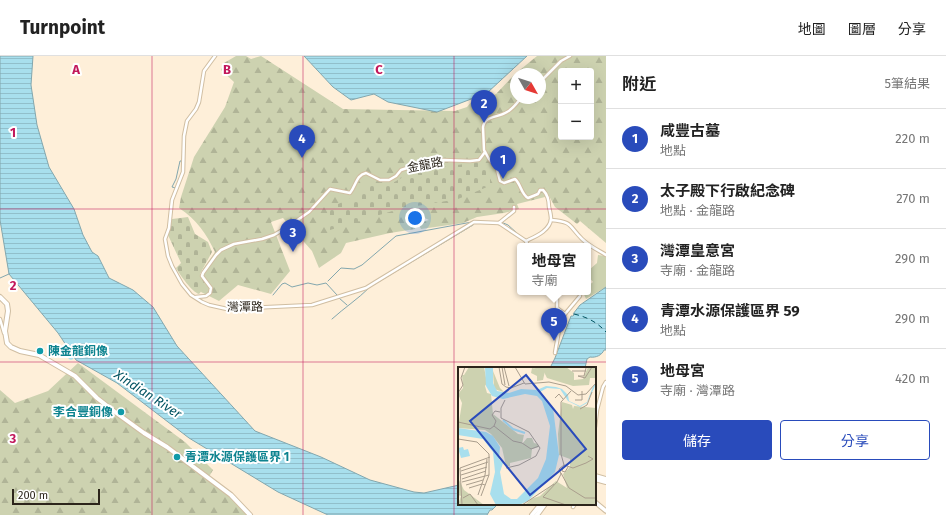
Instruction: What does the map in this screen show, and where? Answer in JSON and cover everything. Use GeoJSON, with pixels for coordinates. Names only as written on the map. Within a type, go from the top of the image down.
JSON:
{"type":"FeatureCollection","features":[{"type":"Feature","properties":{"kind":"main road"},"geometry":{"type":"LineString","coordinates":[[0,297],[7,304],[8,311],[5,331],[7,343],[20,351],[39,355],[75,376],[97,398],[115,412],[144,433],[167,447],[231,495],[250,515]]}},
{"type":"Feature","properties":{"kind":"main road"},"geometry":{"type":"LineString","coordinates":[[596,477],[606,479]]}},
{"type":"Feature","properties":{"kind":"main road"},"geometry":{"type":"LineString","coordinates":[[596,477],[606,482]]}},
{"type":"Feature","properties":{"kind":"main road"},"geometry":{"type":"LineString","coordinates":[[532,515],[540,505]]}},
{"type":"Feature","properties":{"kind":"main road"},"geometry":{"type":"LineString","coordinates":[[537,515],[544,505]]}},
{"type":"Feature","properties":{"kind":"street","name":"灣潭路"},"geometry":{"type":"LineString","coordinates":[[215,56],[204,71],[199,102],[196,109],[187,121],[184,136],[183,172],[172,200],[169,228],[165,239],[168,256],[176,275],[182,284],[195,297],[209,305],[227,309],[312,305],[366,288],[474,222],[494,221],[499,223]]}},
{"type":"Feature","properties":{"kind":"street"},"geometry":{"type":"LineString","coordinates":[[546,76],[561,61],[570,56]]}},
{"type":"Feature","properties":{"kind":"street"},"geometry":{"type":"LineString","coordinates":[[514,207],[514,211],[499,223],[526,242],[548,227],[551,220],[545,192],[540,190],[538,194],[528,198],[524,195],[519,182],[515,179],[504,183],[500,181],[497,169],[489,159],[483,147],[484,139],[482,127],[485,122],[490,117],[496,117],[508,112],[515,104]]}},
{"type":"Feature","properties":{"kind":"street","name":"金龍路"},"geometry":{"type":"LineString","coordinates":[[195,297],[206,296],[210,293],[211,288],[202,276],[221,250],[234,244],[262,239],[286,228],[309,212],[330,189],[350,192],[362,174],[366,173],[380,180],[389,180],[396,176],[401,170],[411,166],[422,163],[437,163],[443,160],[479,160],[485,152]]}},
{"type":"Feature","properties":{"kind":"street"},"geometry":{"type":"LineString","coordinates":[[551,220],[564,221],[571,226],[587,243]]}},
{"type":"Feature","properties":{"kind":"street"},"geometry":{"type":"LineString","coordinates":[[591,246],[606,255]]}},
{"type":"Feature","properties":{"kind":"street"},"geometry":{"type":"LineString","coordinates":[[556,295],[557,308],[565,314]]}},
{"type":"Feature","properties":{"kind":"street"},"geometry":{"type":"LineString","coordinates":[[555,353],[560,324],[565,314],[580,296]]}},
{"type":"Feature","properties":{"kind":"street"},"geometry":{"type":"LineString","coordinates":[[0,319],[3,333],[6,337]]}},
{"type":"Feature","properties":{"kind":"street"},"geometry":{"type":"LineString","coordinates":[[596,418],[603,387],[606,382]]}},
{"type":"Feature","properties":{"kind":"street"},"geometry":{"type":"LineString","coordinates":[[596,503],[606,511]]}},
{"type":"Feature","properties":{"kind":"green space"},"geometry":{"type":"Polygon","coordinates":[[[236,56],[246,56],[251,59],[261,56],[343,109],[455,111],[467,107],[473,100],[486,99],[496,94],[510,79],[510,104],[546,104],[546,68],[522,68],[537,56],[606,56],[606,243],[580,221],[577,224],[555,207],[549,196],[517,204],[519,209],[477,217],[463,223],[421,229],[418,223],[429,220],[418,215],[415,229],[346,243],[341,253],[319,268],[312,251],[283,218],[271,222],[290,271],[271,294],[238,285],[219,301],[201,292],[203,269],[215,252],[200,227],[191,217],[179,208],[194,157],[225,107],[234,82],[221,70],[224,63],[236,56]]]}},
{"type":"Feature","properties":{"kind":"green space"},"geometry":{"type":"Polygon","coordinates":[[[479,162],[488,171],[492,185],[458,199],[399,209],[330,230],[327,209],[356,196],[370,183],[389,185],[414,171],[479,162]]]}},
{"type":"Feature","properties":{"kind":"green space"},"geometry":{"type":"Polygon","coordinates":[[[188,217],[195,234],[208,242],[212,252],[200,274],[205,287],[199,294],[190,287],[176,268],[181,263],[168,235],[172,219],[188,217]]]}},
{"type":"Feature","properties":{"kind":"green space"},"geometry":{"type":"Polygon","coordinates":[[[598,255],[606,256],[606,287],[586,299],[584,295],[591,295],[591,284],[593,282],[591,280],[591,268],[597,263],[598,255]]]}},
{"type":"Feature","properties":{"kind":"green space"},"geometry":{"type":"Polygon","coordinates":[[[78,363],[185,442],[213,470],[207,480],[233,497],[252,515],[0,515],[0,390],[15,403],[48,391],[78,363]]]}},
{"type":"Feature","properties":{"kind":"water","name":"Xindian River"},"geometry":{"type":"Polygon","coordinates":[[[0,56],[33,56],[31,85],[37,125],[49,167],[74,209],[83,235],[92,252],[98,256],[109,278],[133,290],[153,307],[177,346],[255,431],[321,457],[370,480],[414,492],[424,493],[458,485],[458,505],[497,505],[490,510],[487,515],[328,515],[278,492],[189,438],[117,383],[76,360],[58,333],[9,274],[0,220],[0,56]]]}},
{"type":"Feature","properties":{"kind":"water"},"geometry":{"type":"Polygon","coordinates":[[[304,56],[527,56],[514,68],[510,68],[510,72],[487,93],[437,112],[388,102],[374,94],[351,100],[333,87],[304,56]]]}},
{"type":"Feature","properties":{"kind":"water"},"geometry":{"type":"Polygon","coordinates":[[[606,287],[606,350],[598,356],[587,359],[585,367],[550,367],[571,316],[574,315],[573,314],[580,305],[606,287]]]}},
{"type":"Feature","properties":{"kind":"waterway"},"geometry":{"type":"LineString","coordinates":[[176,188],[172,187],[176,179],[180,161],[182,161]]}},
{"type":"Feature","properties":{"kind":"waterway"},"geometry":{"type":"LineString","coordinates":[[328,281],[341,268],[354,269],[362,265],[396,236],[472,222]]}},
{"type":"Feature","properties":{"kind":"waterway"},"geometry":{"type":"LineString","coordinates":[[501,222],[508,225],[518,234]]}},
{"type":"Feature","properties":{"kind":"waterway"},"geometry":{"type":"LineString","coordinates":[[332,319],[370,287],[473,225]]}},
{"type":"Feature","properties":{"kind":"waterway"},"geometry":{"type":"LineString","coordinates":[[0,278],[9,274]]}},
{"type":"Feature","properties":{"kind":"waterway"},"geometry":{"type":"LineString","coordinates":[[273,295],[282,284],[285,283],[292,287],[308,283],[317,285],[326,283],[337,295]]}},
{"type":"Feature","properties":{"kind":"waterway"},"geometry":{"type":"LineString","coordinates":[[339,298],[347,305]]}},
{"type":"Feature","properties":{"kind":"waterway"},"geometry":{"type":"LineString","coordinates":[[71,345],[71,357]]}},
{"type":"Feature","properties":{"kind":"ferry route"},"geometry":{"type":"LineString","coordinates":[[574,314],[592,320],[606,332]]}},
{"type":"Feature","properties":{"kind":"place","name":"太子殿下行啟紀念碑"},"geometry":{"type":"Point","coordinates":[484,123]}},
{"type":"Feature","properties":{"kind":"place","name":"青潭水源保護區界 59"},"geometry":{"type":"Point","coordinates":[302,158]}},
{"type":"Feature","properties":{"kind":"place","name":"咸豐古墓"},"geometry":{"type":"Point","coordinates":[503,179]}},
{"type":"Feature","properties":{"kind":"place","name":"灣潭皇意宮"},"geometry":{"type":"Point","coordinates":[293,252]}},
{"type":"Feature","properties":{"kind":"place","name":"地母宮"},"geometry":{"type":"Point","coordinates":[554,341]}},
{"type":"Feature","properties":{"kind":"place","name":"陳金龍銅像"},"geometry":{"type":"Point","coordinates":[40,351]}},
{"type":"Feature","properties":{"kind":"place","name":"李合豐銅像"},"geometry":{"type":"Point","coordinates":[121,412]}},
{"type":"Feature","properties":{"kind":"place","name":"青潭水源保護區界 1"},"geometry":{"type":"Point","coordinates":[177,457]}}]}
